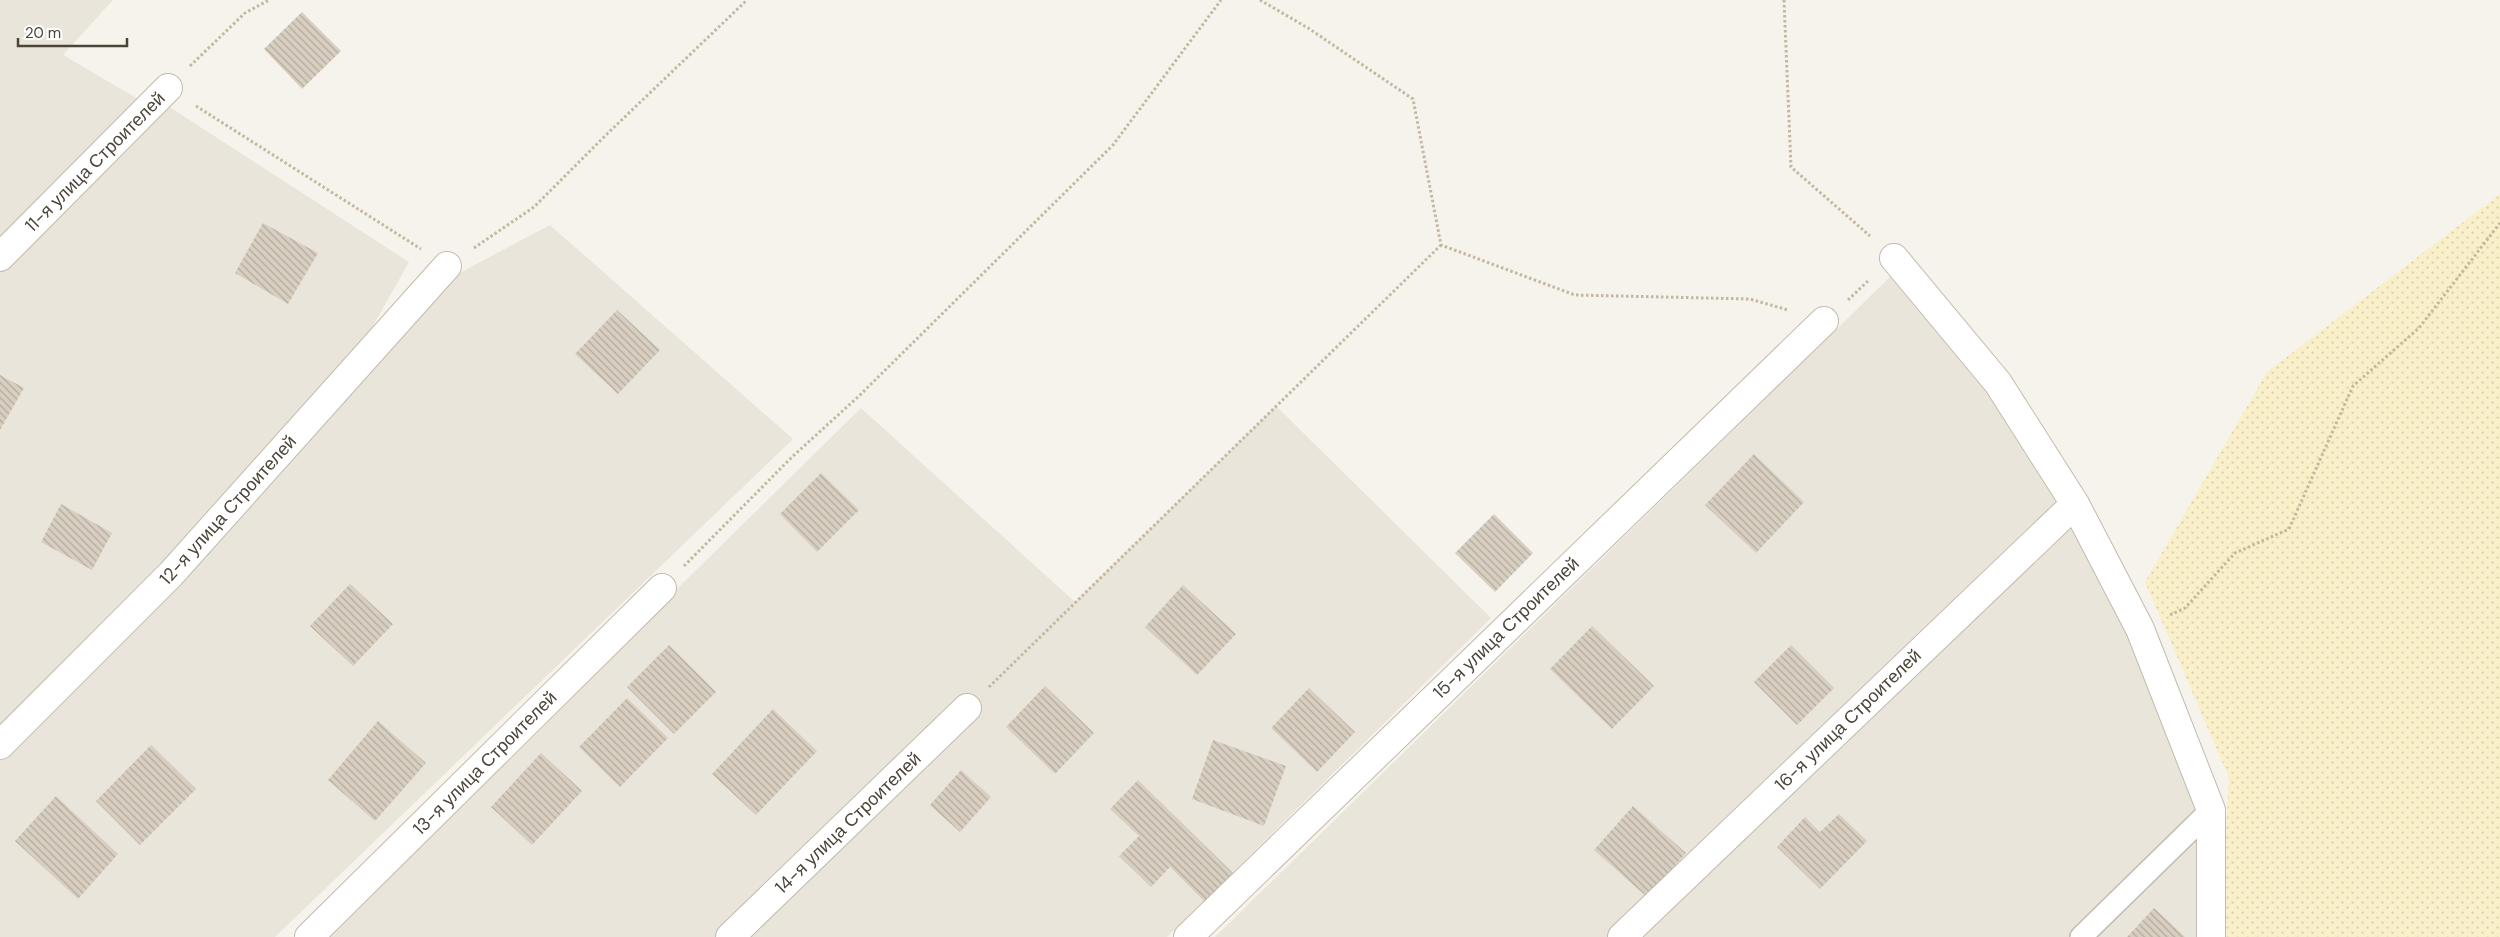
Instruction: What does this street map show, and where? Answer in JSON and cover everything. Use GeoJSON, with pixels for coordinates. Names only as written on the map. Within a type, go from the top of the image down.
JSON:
{"type":"FeatureCollection","features":[{"type":"Feature","properties":{"kind":"street","name":"11-я улица Строителей"},"geometry":{"type":"LineString","coordinates":[[0,257],[168,88]]}},
{"type":"Feature","properties":{"kind":"street"},"geometry":{"type":"LineString","coordinates":[[1894,258],[1998,383],[2075,504],[2140,629],[2211,810],[2211,937]]}},
{"type":"Feature","properties":{"kind":"street","name":"12-я улица Строителей"},"geometry":{"type":"LineString","coordinates":[[0,745],[171,574],[447,266]]}},
{"type":"Feature","properties":{"kind":"street","name":"15-я улица Строителей"},"geometry":{"type":"LineString","coordinates":[[1188,937],[1824,320]]}},
{"type":"Feature","properties":{"kind":"street","name":"16-я улица Строителей"},"geometry":{"type":"LineString","coordinates":[[1622,937],[2075,504]]}},
{"type":"Feature","properties":{"kind":"street","name":"13-я улица Строителей"},"geometry":{"type":"LineString","coordinates":[[309,937],[662,588]]}},
{"type":"Feature","properties":{"kind":"street","name":"14-я улица Строителей"},"geometry":{"type":"LineString","coordinates":[[730,937],[967,708]]}},
{"type":"Feature","properties":{"kind":"lane"},"geometry":{"type":"LineString","coordinates":[[2081,937],[2211,810]]}},
{"type":"Feature","properties":{"kind":"path"},"geometry":{"type":"LineString","coordinates":[[269,0],[246,13],[168,88],[447,266],[534,207],[746,0]]}},
{"type":"Feature","properties":{"kind":"path"},"geometry":{"type":"LineString","coordinates":[[662,588],[792,457],[859,396],[1113,145],[1221,0]]}},
{"type":"Feature","properties":{"kind":"path"},"geometry":{"type":"LineString","coordinates":[[1260,0],[1308,28],[1413,99],[1441,245]]}},
{"type":"Feature","properties":{"kind":"path"},"geometry":{"type":"LineString","coordinates":[[1441,245],[1575,295],[1750,299],[1824,320],[1894,258],[1791,167],[1784,0]]}},
{"type":"Feature","properties":{"kind":"path"},"geometry":{"type":"LineString","coordinates":[[2140,629],[2185,608],[2235,553],[2289,528],[2352,386],[2419,328],[2500,223]]}},
{"type":"Feature","properties":{"kind":"path"},"geometry":{"type":"LineString","coordinates":[[967,708],[1441,245]]}},
{"type":"Feature","properties":{"kind":"shaded area"},"geometry":{"type":"Polygon","coordinates":[[[0,0],[113,0],[63,55],[150,106],[157,99],[409,262],[339,386],[452,277],[550,225],[793,439],[275,937],[0,937],[0,0]]]}},
{"type":"Feature","properties":{"kind":"shaded area"},"geometry":{"type":"Polygon","coordinates":[[[1895,272],[2075,504],[2211,810],[2211,937],[1215,937],[1895,272]]]}},
{"type":"Feature","properties":{"kind":"shaded area"},"geometry":{"type":"Polygon","coordinates":[[[1276,406],[1491,618],[1167,937],[323,937],[861,408],[1075,602],[1276,406]]]}},
{"type":"Feature","properties":{"kind":"sand"},"geometry":{"type":"Polygon","coordinates":[[[2500,194],[2500,937],[2220,937],[2229,778],[2145,582],[2267,372],[2500,194]]]}},
{"type":"Feature","properties":{"kind":"building"},"geometry":{"type":"Polygon","coordinates":[[[302,12],[341,51],[302,89],[264,49],[302,12]]]}},
{"type":"Feature","properties":{"kind":"building"},"geometry":{"type":"Polygon","coordinates":[[[263,223],[318,253],[288,304],[235,273],[263,223]]]}},
{"type":"Feature","properties":{"kind":"building"},"geometry":{"type":"Polygon","coordinates":[[[617,310],[660,350],[618,394],[575,354],[617,310]]]}},
{"type":"Feature","properties":{"kind":"building"},"geometry":{"type":"Polygon","coordinates":[[[0,375],[24,388],[0,430],[0,375]]]}},
{"type":"Feature","properties":{"kind":"building"},"geometry":{"type":"Polygon","coordinates":[[[1754,454],[1804,502],[1756,553],[1705,505],[1754,454]]]}},
{"type":"Feature","properties":{"kind":"building"},"geometry":{"type":"Polygon","coordinates":[[[821,473],[859,510],[817,552],[780,514],[821,473]]]}},
{"type":"Feature","properties":{"kind":"building"},"geometry":{"type":"Polygon","coordinates":[[[61,504],[112,533],[92,570],[41,542],[61,504]]]}},
{"type":"Feature","properties":{"kind":"building"},"geometry":{"type":"Polygon","coordinates":[[[1494,514],[1533,553],[1495,592],[1455,553],[1494,514]]]}},
{"type":"Feature","properties":{"kind":"building"},"geometry":{"type":"Polygon","coordinates":[[[350,584],[393,624],[353,666],[310,626],[350,584]]]}},
{"type":"Feature","properties":{"kind":"building"},"geometry":{"type":"Polygon","coordinates":[[[1183,585],[1236,634],[1197,675],[1145,627],[1183,585]]]}},
{"type":"Feature","properties":{"kind":"building"},"geometry":{"type":"Polygon","coordinates":[[[1592,626],[1654,686],[1612,729],[1550,669],[1592,626]]]}},
{"type":"Feature","properties":{"kind":"building"},"geometry":{"type":"Polygon","coordinates":[[[669,645],[716,692],[674,734],[627,687],[669,645]]]}},
{"type":"Feature","properties":{"kind":"building"},"geometry":{"type":"Polygon","coordinates":[[[1791,645],[1834,688],[1797,725],[1754,682],[1791,645]]]}},
{"type":"Feature","properties":{"kind":"building"},"geometry":{"type":"Polygon","coordinates":[[[1045,686],[1094,733],[1055,774],[1006,727],[1045,686]]]}},
{"type":"Feature","properties":{"kind":"building"},"geometry":{"type":"Polygon","coordinates":[[[1309,688],[1355,732],[1317,772],[1271,728],[1309,688]]]}},
{"type":"Feature","properties":{"kind":"building"},"geometry":{"type":"Polygon","coordinates":[[[627,698],[668,738],[620,787],[579,747],[627,698]]]}},
{"type":"Feature","properties":{"kind":"building"},"geometry":{"type":"Polygon","coordinates":[[[773,709],[817,751],[756,815],[712,774],[773,709]]]}},
{"type":"Feature","properties":{"kind":"building"},"geometry":{"type":"Polygon","coordinates":[[[378,721],[426,763],[375,821],[328,780],[378,721]]]}},
{"type":"Feature","properties":{"kind":"building"},"geometry":{"type":"Polygon","coordinates":[[[1213,740],[1286,766],[1264,826],[1192,799],[1213,740]]]}},
{"type":"Feature","properties":{"kind":"building"},"geometry":{"type":"Polygon","coordinates":[[[151,745],[196,789],[140,845],[96,801],[151,745]]]}},
{"type":"Feature","properties":{"kind":"building"},"geometry":{"type":"Polygon","coordinates":[[[541,753],[582,791],[532,845],[491,807],[541,753]]]}},
{"type":"Feature","properties":{"kind":"building"},"geometry":{"type":"Polygon","coordinates":[[[961,770],[991,797],[960,832],[930,805],[961,770]]]}},
{"type":"Feature","properties":{"kind":"building"},"geometry":{"type":"Polygon","coordinates":[[[1138,780],[1237,877],[1209,906],[1170,867],[1151,887],[1119,856],[1139,836],[1110,809],[1138,780]]]}},
{"type":"Feature","properties":{"kind":"building"},"geometry":{"type":"Polygon","coordinates":[[[56,796],[118,854],[78,899],[15,841],[56,796]]]}},
{"type":"Feature","properties":{"kind":"building"},"geometry":{"type":"Polygon","coordinates":[[[1633,806],[1686,853],[1647,897],[1594,850],[1633,806]]]}},
{"type":"Feature","properties":{"kind":"building"},"geometry":{"type":"Polygon","coordinates":[[[1839,814],[1867,841],[1820,889],[1777,847],[1805,817],[1820,832],[1839,814]]]}},
{"type":"Feature","properties":{"kind":"building"},"geometry":{"type":"Polygon","coordinates":[[[2154,908],[2185,937],[2127,937],[2154,908]]]}}]}
